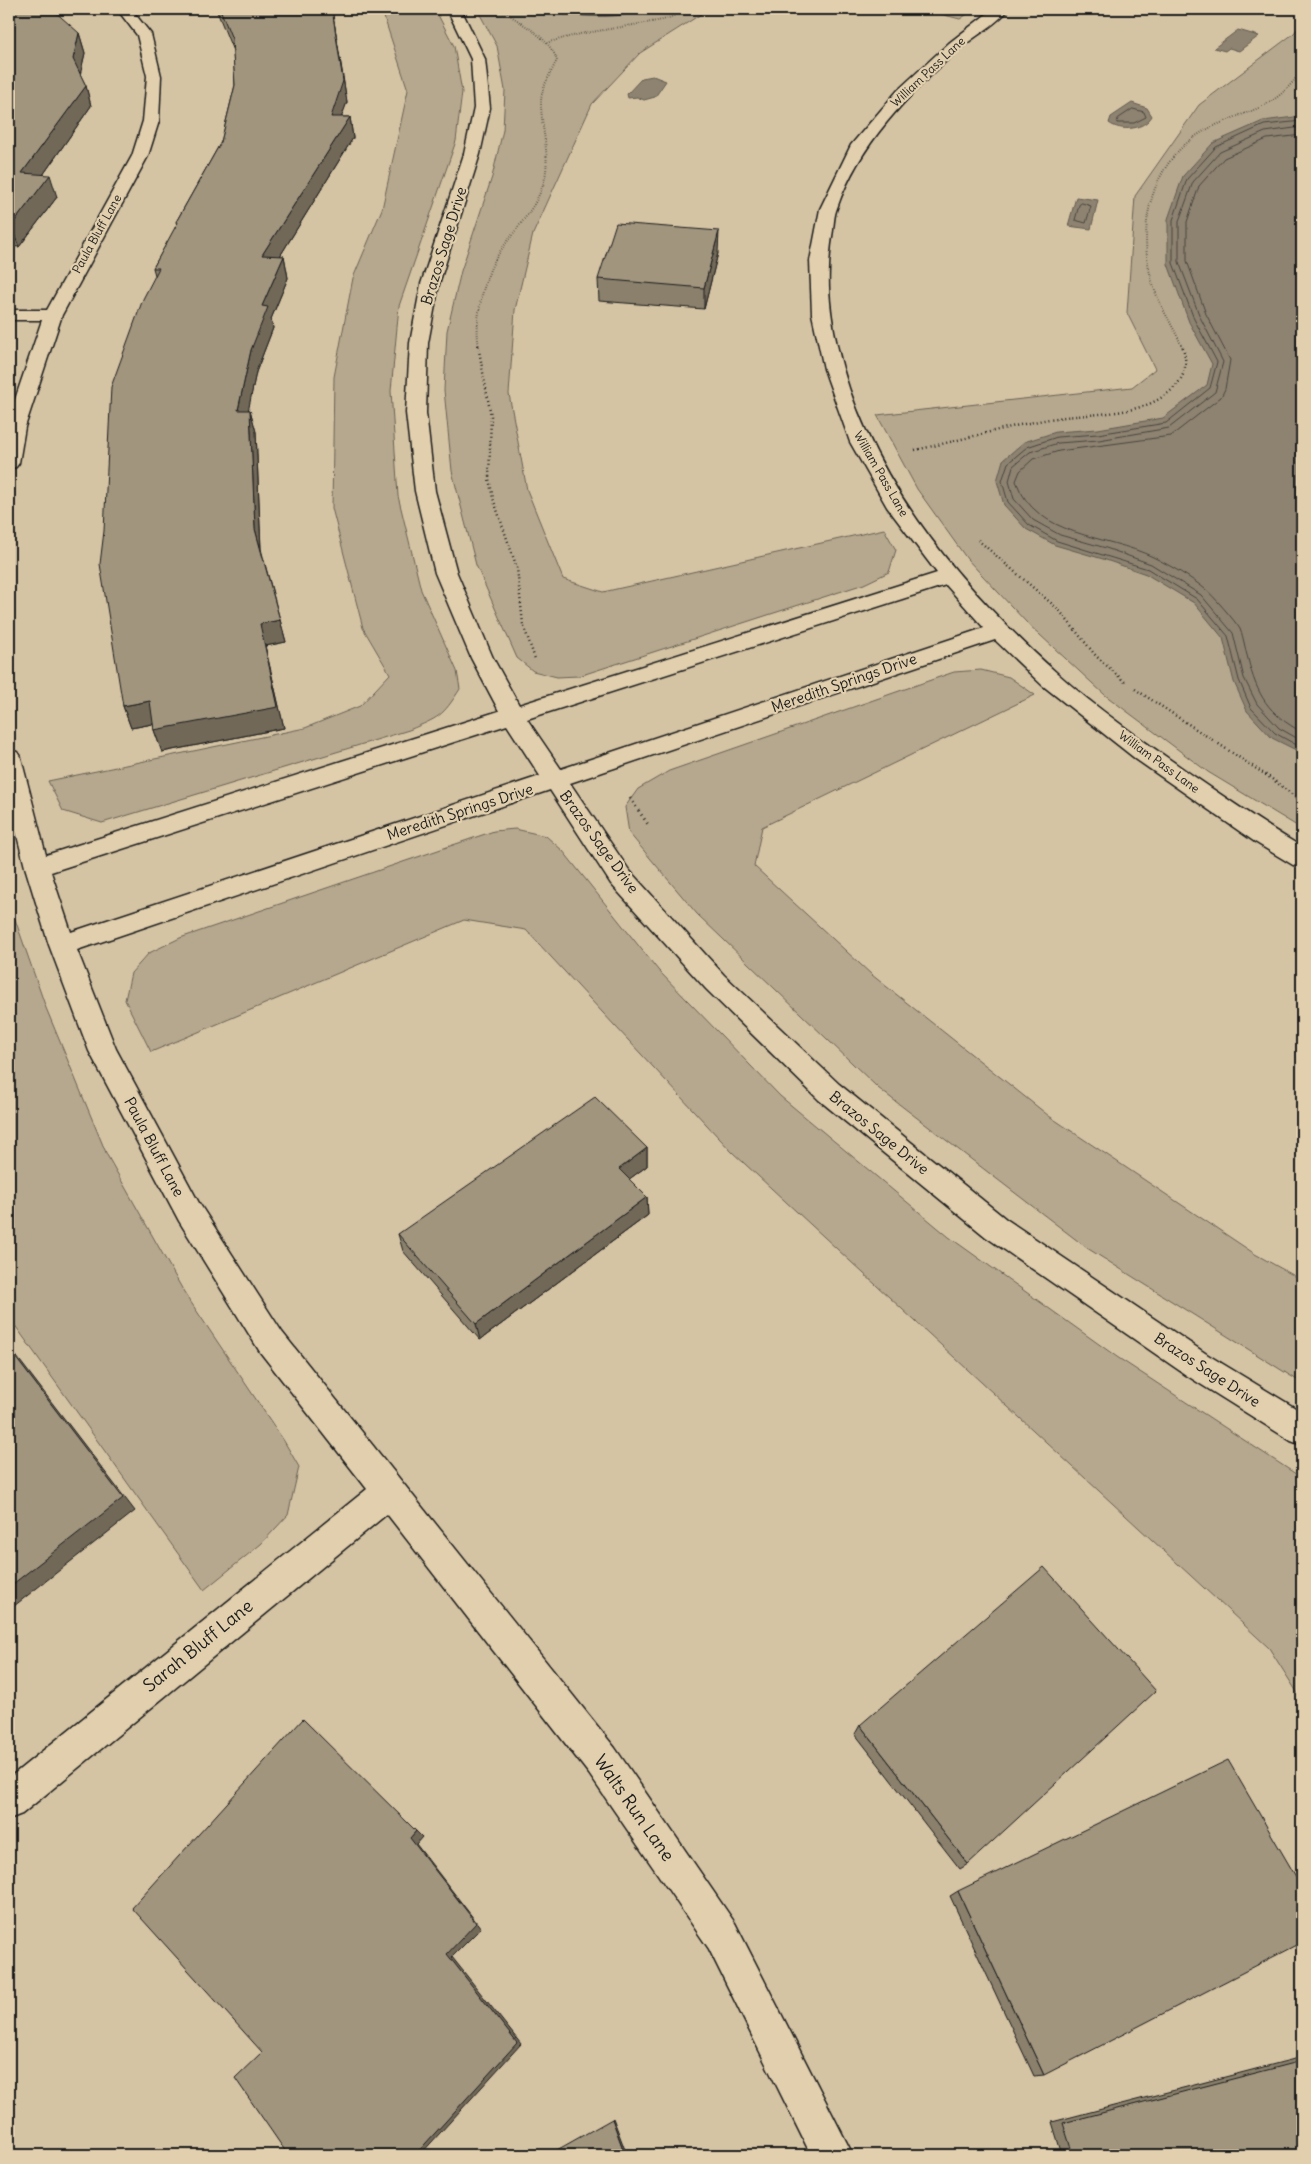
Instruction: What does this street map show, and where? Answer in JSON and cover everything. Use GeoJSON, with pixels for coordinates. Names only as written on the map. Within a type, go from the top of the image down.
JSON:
{"type":"FeatureCollection","features":[{"type":"Feature","properties":{"kind":"street","name":"Paula Bluff Lane"},"geometry":{"type":"LineString","coordinates":[[9,463],[15,427],[53,315],[140,156],[151,121],[154,76],[144,34],[124,9]]}},
{"type":"Feature","properties":{"kind":"street","name":"Brazos Sage Drive"},"geometry":{"type":"LineString","coordinates":[[454,9],[478,59],[482,108],[472,154],[430,284],[419,343],[416,413],[424,490],[446,573],[482,658],[513,716],[620,877],[715,982],[828,1092],[996,1228],[1197,1365],[1302,1430]]}},
{"type":"Feature","properties":{"kind":"street","name":"William Pass Lane"},"geometry":{"type":"LineString","coordinates":[[1002,9],[954,46],[903,93],[857,148],[828,209],[819,261],[821,314],[832,369],[860,442],[897,507],[950,576],[999,630],[1050,680],[1145,754],[1264,836],[1302,858]]}},
{"type":"Feature","properties":{"kind":"street"},"geometry":{"type":"LineString","coordinates":[[9,314],[53,315]]}},
{"type":"Feature","properties":{"kind":"street"},"geometry":{"type":"LineString","coordinates":[[36,867],[950,576]]}},
{"type":"Feature","properties":{"kind":"street","name":"Meredith Springs Drive"},"geometry":{"type":"LineString","coordinates":[[62,945],[999,630]]}},
{"type":"Feature","properties":{"kind":"street","name":"Paula Bluff Lane"},"geometry":{"type":"LineString","coordinates":[[9,758],[36,867],[62,945],[103,1052],[189,1212],[270,1342],[388,1492]]}},
{"type":"Feature","properties":{"kind":"street","name":"Sarah Bluff Lane"},"geometry":{"type":"LineString","coordinates":[[9,1801],[388,1492]]}},
{"type":"Feature","properties":{"kind":"street","name":"Walts Run Lane"},"geometry":{"type":"LineString","coordinates":[[388,1492],[602,1761],[722,1936],[833,2155]]}},
{"type":"Feature","properties":{"kind":"path"},"geometry":{"type":"LineString","coordinates":[[502,9],[548,42],[553,47],[557,60],[544,85],[541,101],[548,156],[543,184],[526,219],[496,258],[489,273],[478,313],[477,338],[491,416],[489,479],[493,498],[517,568],[523,624],[535,660]]}},
{"type":"Feature","properties":{"kind":"path"},"geometry":{"type":"LineString","coordinates":[[548,42],[580,34],[663,20],[692,9]]}},
{"type":"Feature","properties":{"kind":"path"},"geometry":{"type":"LineString","coordinates":[[872,461],[1045,419],[1106,413],[1149,403],[1168,392],[1183,375],[1186,362],[1180,343],[1160,304],[1148,266],[1143,237],[1149,199],[1161,175],[1178,153],[1196,135],[1220,123],[1257,110],[1277,99],[1286,91],[1302,70]]}},
{"type":"Feature","properties":{"kind":"path"},"geometry":{"type":"LineString","coordinates":[[974,537],[1059,610],[1096,656],[1129,686],[1272,779],[1302,802]]}},
{"type":"Feature","properties":{"kind":"shaded area"},"geometry":{"type":"Polygon","coordinates":[[[379,9],[435,9],[454,46],[462,92],[456,141],[399,306],[391,391],[398,496],[421,590],[457,671],[460,689],[444,711],[434,719],[409,730],[102,823],[63,811],[48,781],[305,728],[360,706],[390,674],[363,628],[332,508],[334,377],[353,278],[382,209],[408,90],[383,14],[379,9]]]}},
{"type":"Feature","properties":{"kind":"shaded area"},"geometry":{"type":"Polygon","coordinates":[[[477,9],[542,9],[565,15],[644,11],[650,9],[709,9],[640,53],[592,104],[533,234],[515,310],[509,394],[527,490],[563,579],[603,592],[884,529],[896,550],[889,572],[864,584],[579,676],[557,677],[533,671],[517,658],[476,565],[452,471],[444,390],[447,331],[461,271],[492,177],[503,130],[505,90],[497,46],[477,9]]]}},
{"type":"Feature","properties":{"kind":"shaded area"},"geometry":{"type":"Polygon","coordinates":[[[921,9],[975,9],[960,19],[921,9]]]}},
{"type":"Feature","properties":{"kind":"shaded area"},"geometry":{"type":"Polygon","coordinates":[[[1302,24],[1302,829],[1208,772],[1105,695],[1027,623],[967,559],[917,489],[877,415],[1132,387],[1155,369],[1127,313],[1135,196],[1199,105],[1293,34],[1302,24]]]}},
{"type":"Feature","properties":{"kind":"shaded area"},"geometry":{"type":"Polygon","coordinates":[[[981,670],[1009,677],[1035,695],[762,827],[754,866],[872,975],[1049,1116],[1255,1254],[1302,1280],[1302,1383],[1087,1248],[878,1088],[697,914],[629,833],[625,807],[638,789],[669,771],[954,672],[981,670]]]}},
{"type":"Feature","properties":{"kind":"shaded area"},"geometry":{"type":"Polygon","coordinates":[[[515,829],[546,836],[563,851],[658,970],[780,1096],[949,1237],[1117,1357],[1302,1478],[1302,1700],[1269,1648],[732,1152],[526,930],[464,920],[151,1052],[125,1000],[131,973],[149,953],[180,938],[494,831],[515,829]]]}},
{"type":"Feature","properties":{"kind":"shaded area"},"geometry":{"type":"Polygon","coordinates":[[[9,902],[46,1008],[107,1155],[184,1292],[284,1441],[299,1467],[288,1515],[261,1544],[204,1590],[9,1317],[9,902]]]}},
{"type":"Feature","properties":{"kind":"water"},"geometry":{"type":"Polygon","coordinates":[[[542,9],[650,9],[624,15],[582,16],[542,9]]]}},
{"type":"Feature","properties":{"kind":"water"},"geometry":{"type":"Polygon","coordinates":[[[1238,30],[1259,36],[1239,51],[1229,48],[1225,51],[1214,48],[1238,30]]]}},
{"type":"Feature","properties":{"kind":"water"},"geometry":{"type":"Polygon","coordinates":[[[653,76],[666,81],[655,97],[644,100],[637,97],[628,98],[627,94],[642,78],[653,76]]]}},
{"type":"Feature","properties":{"kind":"water"},"geometry":{"type":"Polygon","coordinates":[[[1132,103],[1147,108],[1152,116],[1148,121],[1132,128],[1120,128],[1109,123],[1111,117],[1132,103]]]}},
{"type":"Feature","properties":{"kind":"water"},"geometry":{"type":"Polygon","coordinates":[[[1302,116],[1302,753],[1272,738],[1247,711],[1234,682],[1223,638],[1194,603],[1146,574],[1055,545],[1026,529],[1004,505],[997,481],[1003,460],[1024,442],[1056,432],[1098,429],[1163,418],[1207,385],[1212,364],[1189,322],[1168,264],[1168,219],[1183,176],[1213,143],[1263,121],[1302,116]]]}},
{"type":"Feature","properties":{"kind":"water"},"geometry":{"type":"Polygon","coordinates":[[[1076,197],[1098,200],[1091,229],[1068,226],[1076,197]]]}},
{"type":"Feature","properties":{"kind":"building"},"geometry":{"type":"Polygon","coordinates":[[[9,9],[52,9],[79,33],[73,59],[86,86],[22,173],[50,175],[11,226],[9,225],[9,9]]]}},
{"type":"Feature","properties":{"kind":"building"},"geometry":{"type":"Polygon","coordinates":[[[220,9],[332,9],[343,81],[331,117],[350,117],[262,255],[284,256],[262,306],[268,307],[251,350],[238,410],[250,410],[255,529],[280,620],[260,624],[278,707],[154,730],[150,701],[123,706],[100,564],[104,531],[111,387],[143,299],[159,268],[153,268],[178,222],[176,222],[221,142],[235,85],[232,39],[220,9]]]}},
{"type":"Feature","properties":{"kind":"building"},"geometry":{"type":"Polygon","coordinates":[[[616,223],[719,231],[704,288],[598,279],[616,223]]]}},
{"type":"Feature","properties":{"kind":"building"},"geometry":{"type":"Polygon","coordinates":[[[595,1097],[647,1148],[619,1169],[647,1197],[476,1324],[398,1234],[595,1097]]]}},
{"type":"Feature","properties":{"kind":"building"},"geometry":{"type":"Polygon","coordinates":[[[9,1349],[123,1498],[9,1587],[9,1349]]]}},
{"type":"Feature","properties":{"kind":"building"},"geometry":{"type":"Polygon","coordinates":[[[1044,1567],[1156,1691],[968,1864],[860,1725],[1044,1567]]]}},
{"type":"Feature","properties":{"kind":"building"},"geometry":{"type":"Polygon","coordinates":[[[303,1719],[416,1831],[410,1838],[476,1923],[447,1954],[517,2043],[415,2155],[288,2155],[235,2078],[262,2052],[132,1908],[303,1719]]]}},
{"type":"Feature","properties":{"kind":"building"},"geometry":{"type":"Polygon","coordinates":[[[1228,1760],[1302,1887],[1302,1942],[1044,2075],[958,1891],[1228,1760]]]}},
{"type":"Feature","properties":{"kind":"building"},"geometry":{"type":"Polygon","coordinates":[[[1302,2061],[1302,2155],[1073,2155],[1063,2123],[1302,2061]]]}},
{"type":"Feature","properties":{"kind":"building"},"geometry":{"type":"Polygon","coordinates":[[[612,2119],[625,2155],[548,2155],[612,2119]]]}}]}
